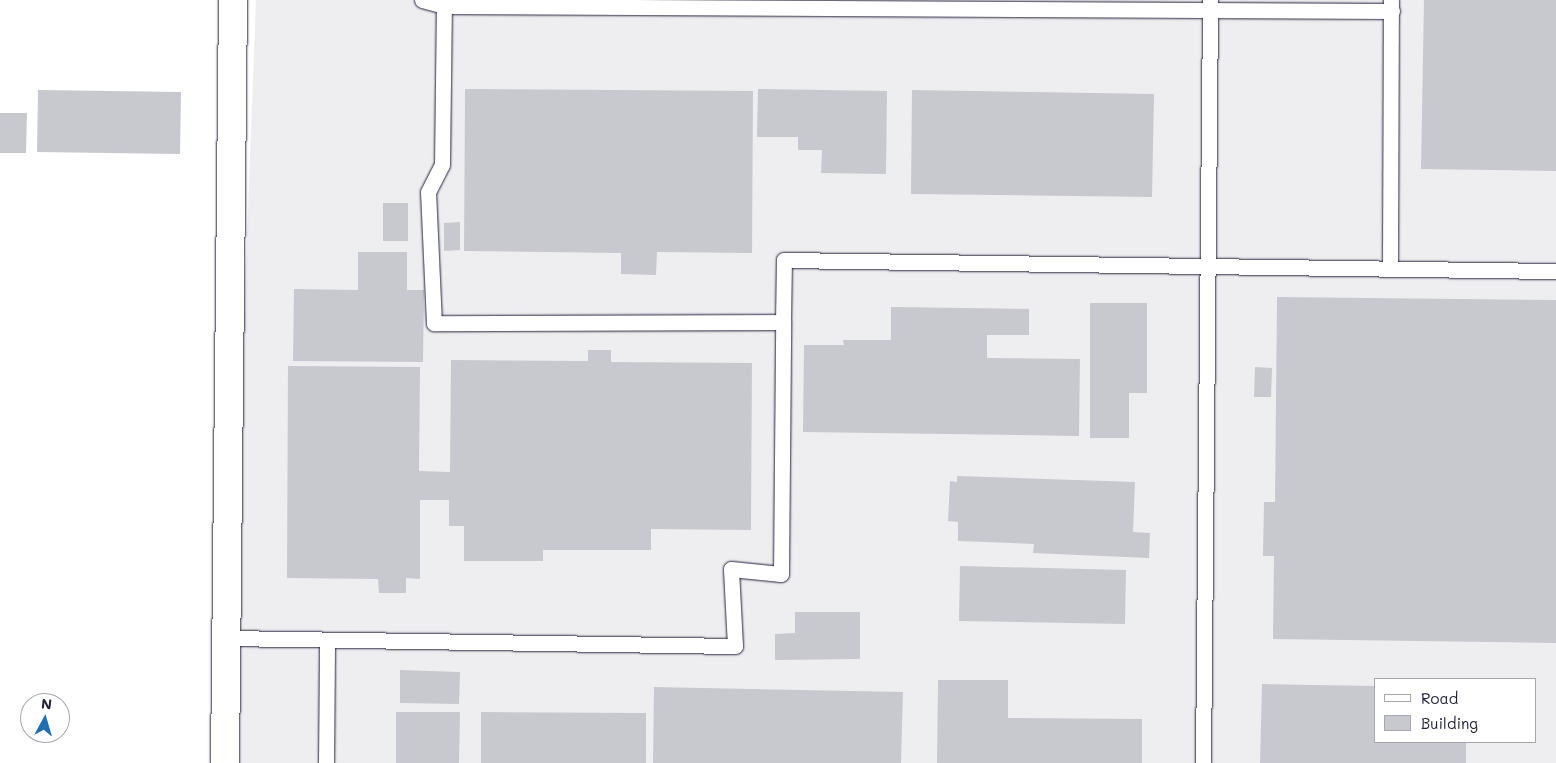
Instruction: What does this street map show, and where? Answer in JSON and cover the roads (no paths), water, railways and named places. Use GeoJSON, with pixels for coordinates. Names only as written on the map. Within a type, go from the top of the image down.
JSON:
{"type":"FeatureCollection","features":[{"type":"Feature","properties":{"kind":"street"},"geometry":{"type":"LineString","coordinates":[[225,763],[233,0]]}},
{"type":"Feature","properties":{"kind":"lane"},"geometry":{"type":"LineString","coordinates":[[422,0],[444,6],[704,3],[1392,5],[1390,268]]}},
{"type":"Feature","properties":{"kind":"lane"},"geometry":{"type":"LineString","coordinates":[[1203,763],[1210,5]]}},
{"type":"Feature","properties":{"kind":"lane"},"geometry":{"type":"LineString","coordinates":[[444,6],[442,165],[428,192],[434,322],[783,322]]}},
{"type":"Feature","properties":{"kind":"lane"},"geometry":{"type":"LineString","coordinates":[[226,638],[735,646],[731,569],[781,574],[784,260],[1207,264],[1556,271]]}},
{"type":"Feature","properties":{"kind":"lane"},"geometry":{"type":"LineString","coordinates":[[326,763],[327,640]]}}]}
